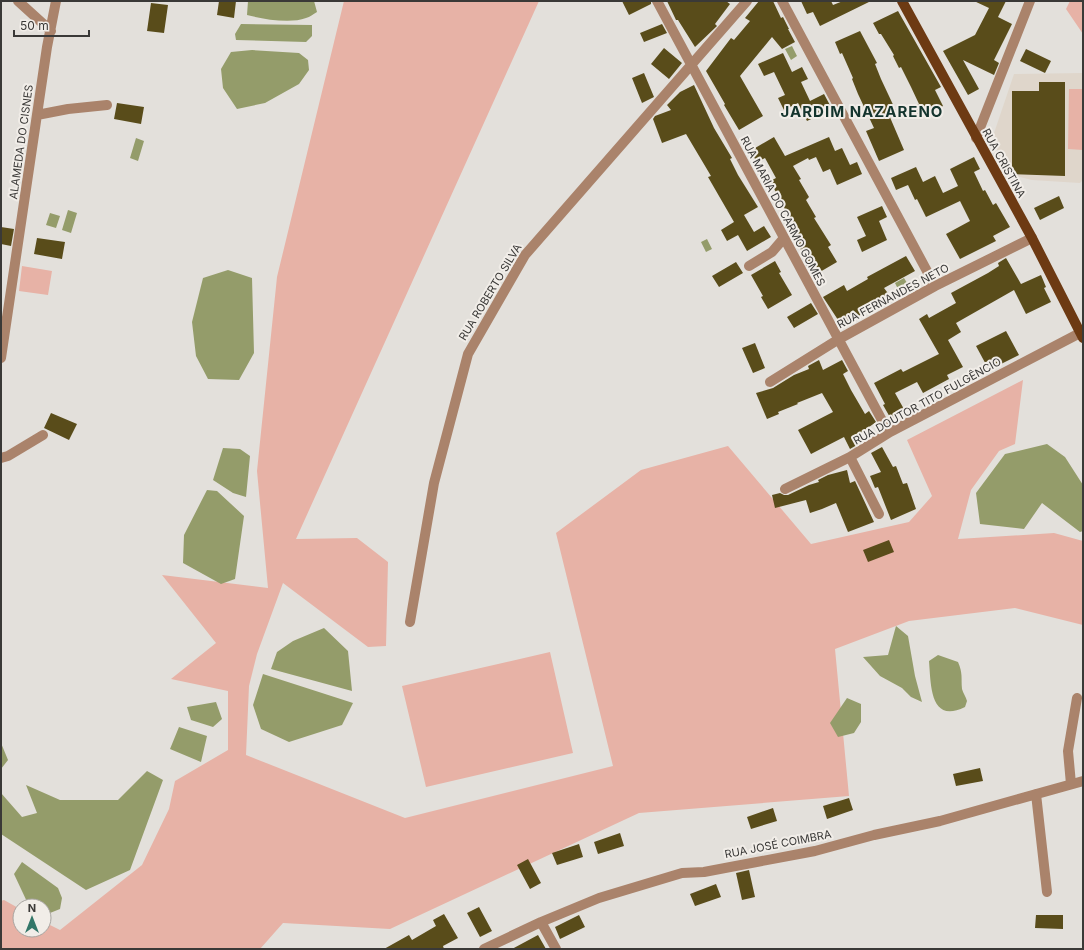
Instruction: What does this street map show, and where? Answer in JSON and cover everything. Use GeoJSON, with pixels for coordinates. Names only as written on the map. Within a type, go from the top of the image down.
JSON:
{"type":"FeatureCollection","features":[{"type":"Feature","properties":{"kind":"main road","name":"RUA CRISTINA"},"geometry":{"type":"LineString","coordinates":[[905,3],[976,138],[1032,238],[1082,336]]}},
{"type":"Feature","properties":{"kind":"street"},"geometry":{"type":"LineString","coordinates":[[18,1],[50,31]]}},
{"type":"Feature","properties":{"kind":"street","name":"ALAMEDA DO CISNES"},"geometry":{"type":"LineString","coordinates":[[1,358],[50,31],[56,1]]}},
{"type":"Feature","properties":{"kind":"street","name":"RUA MARIA DO CARMO GOMES"},"geometry":{"type":"LineString","coordinates":[[657,1],[884,424],[890,432]]}},
{"type":"Feature","properties":{"kind":"street","name":"RUA ROBERTO SILVA"},"geometry":{"type":"LineString","coordinates":[[410,622],[434,483],[468,354],[525,255],[747,1]]}},
{"type":"Feature","properties":{"kind":"street"},"geometry":{"type":"LineString","coordinates":[[782,1],[936,286]]}},
{"type":"Feature","properties":{"kind":"street"},"geometry":{"type":"LineString","coordinates":[[976,138],[1030,1]]}},
{"type":"Feature","properties":{"kind":"street"},"geometry":{"type":"LineString","coordinates":[[37,116],[68,109],[107,105]]}},
{"type":"Feature","properties":{"kind":"street"},"geometry":{"type":"LineString","coordinates":[[749,266],[772,252],[784,238]]}},
{"type":"Feature","properties":{"kind":"street","name":"RUA FERNANDES NETO"},"geometry":{"type":"LineString","coordinates":[[770,382],[839,339],[936,286],[1032,238]]}},
{"type":"Feature","properties":{"kind":"street","name":"RUA DOUTOR TITO FULGÊNCIO"},"geometry":{"type":"LineString","coordinates":[[785,489],[850,457],[890,432],[1082,336]]}},
{"type":"Feature","properties":{"kind":"street"},"geometry":{"type":"LineString","coordinates":[[1,458],[8,456],[43,435]]}},
{"type":"Feature","properties":{"kind":"street"},"geometry":{"type":"LineString","coordinates":[[850,457],[879,514]]}},
{"type":"Feature","properties":{"kind":"street"},"geometry":{"type":"LineString","coordinates":[[1071,784],[1068,751],[1078,698]]}},
{"type":"Feature","properties":{"kind":"street","name":"RUA JOSÉ COIMBRA"},"geometry":{"type":"LineString","coordinates":[[484,949],[541,922],[599,898],[682,873],[704,872],[815,851],[874,835],[940,821],[1083,781]]}},
{"type":"Feature","properties":{"kind":"street"},"geometry":{"type":"LineString","coordinates":[[1036,794],[1047,892]]}},
{"type":"Feature","properties":{"kind":"street"},"geometry":{"type":"LineString","coordinates":[[541,922],[556,949]]}},
{"type":"Feature","properties":{"kind":"shaded area"},"geometry":{"type":"Polygon","coordinates":[[[248,1],[314,1],[317,12],[300,20],[285,21],[268,19],[247,15],[248,1]]]}},
{"type":"Feature","properties":{"kind":"shaded area"},"geometry":{"type":"Polygon","coordinates":[[[344,1],[539,1],[296,539],[357,538],[388,562],[386,646],[368,647],[283,583],[257,654],[249,686],[246,755],[405,818],[613,766],[556,533],[641,470],[728,446],[811,544],[909,522],[932,496],[907,440],[1023,380],[1015,444],[999,451],[971,490],[958,539],[1054,533],[1083,541],[1083,625],[1015,608],[909,621],[835,649],[849,796],[639,813],[390,929],[283,923],[260,949],[1,949],[1,901],[4,900],[12,904],[12,938],[52,938],[52,926],[60,930],[142,865],[169,809],[175,781],[228,750],[228,691],[171,679],[216,643],[162,575],[268,588],[257,471],[277,277],[344,1]]]}},
{"type":"Feature","properties":{"kind":"shaded area"},"geometry":{"type":"Polygon","coordinates":[[[1070,1],[1083,1],[1083,34],[1066,9],[1070,1]]]}},
{"type":"Feature","properties":{"kind":"shaded area"},"geometry":{"type":"Polygon","coordinates":[[[241,24],[312,25],[312,36],[306,42],[236,40],[235,34],[241,24]]]}},
{"type":"Feature","properties":{"kind":"shaded area"},"geometry":{"type":"Polygon","coordinates":[[[792,46],[797,56],[791,60],[785,49],[792,46]]]}},
{"type":"Feature","properties":{"kind":"shaded area"},"geometry":{"type":"Polygon","coordinates":[[[252,50],[299,53],[308,60],[309,70],[299,84],[265,103],[237,109],[223,88],[221,69],[231,52],[252,50]]]}},
{"type":"Feature","properties":{"kind":"shaded area"},"geometry":{"type":"Polygon","coordinates":[[[1083,73],[1083,180],[1080,183],[1032,180],[1004,173],[993,136],[1014,74],[1083,73]]]}},
{"type":"Feature","properties":{"kind":"shaded area"},"geometry":{"type":"Polygon","coordinates":[[[1069,89],[1083,89],[1083,150],[1068,149],[1069,89]]]}},
{"type":"Feature","properties":{"kind":"shaded area"},"geometry":{"type":"Polygon","coordinates":[[[136,138],[144,141],[138,161],[130,158],[136,138]]]}},
{"type":"Feature","properties":{"kind":"shaded area"},"geometry":{"type":"Polygon","coordinates":[[[68,210],[77,213],[71,233],[62,230],[68,210]]]}},
{"type":"Feature","properties":{"kind":"shaded area"},"geometry":{"type":"Polygon","coordinates":[[[50,213],[60,216],[56,228],[46,225],[50,213]]]}},
{"type":"Feature","properties":{"kind":"shaded area"},"geometry":{"type":"Polygon","coordinates":[[[707,239],[712,249],[706,252],[701,242],[707,239]]]}},
{"type":"Feature","properties":{"kind":"shaded area"},"geometry":{"type":"Polygon","coordinates":[[[22,266],[52,271],[48,295],[19,291],[22,266]]]}},
{"type":"Feature","properties":{"kind":"shaded area"},"geometry":{"type":"Polygon","coordinates":[[[228,270],[252,278],[254,353],[239,380],[208,379],[196,356],[192,322],[203,278],[228,270]]]}},
{"type":"Feature","properties":{"kind":"shaded area"},"geometry":{"type":"Polygon","coordinates":[[[904,278],[907,283],[898,289],[895,283],[904,278]]]}},
{"type":"Feature","properties":{"kind":"shaded area"},"geometry":{"type":"Polygon","coordinates":[[[1047,444],[1065,457],[1083,485],[1083,531],[1080,532],[1042,503],[1024,529],[980,524],[976,493],[1005,454],[1047,444]]]}},
{"type":"Feature","properties":{"kind":"shaded area"},"geometry":{"type":"Polygon","coordinates":[[[223,448],[240,449],[250,456],[246,497],[233,493],[213,480],[223,448]]]}},
{"type":"Feature","properties":{"kind":"shaded area"},"geometry":{"type":"Polygon","coordinates":[[[207,490],[217,491],[244,516],[235,579],[221,584],[183,563],[184,535],[207,490]]]}},
{"type":"Feature","properties":{"kind":"shaded area"},"geometry":{"type":"Polygon","coordinates":[[[896,626],[908,636],[915,676],[922,702],[911,697],[902,688],[880,676],[863,657],[888,655],[896,626]]]}},
{"type":"Feature","properties":{"kind":"shaded area"},"geometry":{"type":"Polygon","coordinates":[[[324,628],[348,651],[352,691],[271,669],[277,652],[293,641],[324,628]]]}},
{"type":"Feature","properties":{"kind":"shaded area"},"geometry":{"type":"Polygon","coordinates":[[[550,652],[573,753],[426,787],[402,686],[550,652]]]}},
{"type":"Feature","properties":{"kind":"shaded area"},"geometry":{"type":"Polygon","coordinates":[[[938,655],[958,662],[960,666],[962,689],[967,701],[965,707],[953,711],[945,710],[939,707],[935,700],[932,691],[929,661],[938,655]]]}},
{"type":"Feature","properties":{"kind":"shaded area"},"geometry":{"type":"Polygon","coordinates":[[[263,674],[353,703],[342,725],[289,742],[261,729],[253,705],[263,674]]]}},
{"type":"Feature","properties":{"kind":"shaded area"},"geometry":{"type":"Polygon","coordinates":[[[847,698],[861,704],[861,722],[854,733],[838,737],[830,723],[847,698]]]}},
{"type":"Feature","properties":{"kind":"shaded area"},"geometry":{"type":"Polygon","coordinates":[[[216,702],[222,719],[213,727],[191,720],[187,707],[216,702]]]}},
{"type":"Feature","properties":{"kind":"shaded area"},"geometry":{"type":"Polygon","coordinates":[[[179,727],[207,736],[201,762],[170,749],[179,727]]]}},
{"type":"Feature","properties":{"kind":"shaded area"},"geometry":{"type":"Polygon","coordinates":[[[1,743],[8,760],[1,769],[1,743]]]}},
{"type":"Feature","properties":{"kind":"shaded area"},"geometry":{"type":"Polygon","coordinates":[[[147,771],[163,780],[130,870],[86,890],[1,834],[1,793],[22,817],[37,813],[26,785],[60,800],[118,800],[147,771]]]}},
{"type":"Feature","properties":{"kind":"shaded area"},"geometry":{"type":"Polygon","coordinates":[[[22,862],[58,888],[62,898],[60,909],[52,912],[52,898],[25,898],[14,874],[22,862]]]}},
{"type":"Feature","properties":{"kind":"building"},"geometry":{"type":"Polygon","coordinates":[[[219,1],[236,1],[234,18],[217,15],[219,1]]]}},
{"type":"Feature","properties":{"kind":"building"},"geometry":{"type":"Polygon","coordinates":[[[622,1],[651,1],[651,4],[629,15],[622,1]]]}},
{"type":"Feature","properties":{"kind":"building"},"geometry":{"type":"Polygon","coordinates":[[[667,1],[726,1],[730,4],[715,24],[717,26],[695,47],[678,20],[676,20],[667,1]]]}},
{"type":"Feature","properties":{"kind":"building"},"geometry":{"type":"Polygon","coordinates":[[[759,1],[773,1],[781,18],[783,17],[795,42],[782,49],[772,37],[740,76],[763,116],[739,130],[706,71],[731,38],[734,40],[750,21],[745,18],[759,1]]]}},
{"type":"Feature","properties":{"kind":"building"},"geometry":{"type":"Polygon","coordinates":[[[801,1],[831,1],[833,5],[843,1],[871,1],[820,26],[813,12],[807,14],[801,1]]]}},
{"type":"Feature","properties":{"kind":"building"},"geometry":{"type":"Polygon","coordinates":[[[974,1],[1006,1],[998,17],[1012,24],[994,60],[999,63],[994,75],[963,60],[979,89],[968,95],[943,51],[975,35],[989,8],[974,1]]]}},
{"type":"Feature","properties":{"kind":"building"},"geometry":{"type":"Polygon","coordinates":[[[151,3],[168,5],[164,33],[147,31],[151,3]]]}},
{"type":"Feature","properties":{"kind":"building"},"geometry":{"type":"Polygon","coordinates":[[[898,11],[941,87],[935,90],[943,106],[919,118],[913,106],[919,104],[911,87],[901,67],[899,68],[893,56],[894,55],[873,23],[898,11]]]}},
{"type":"Feature","properties":{"kind":"building"},"geometry":{"type":"Polygon","coordinates":[[[662,24],[667,33],[644,42],[640,33],[662,24]]]}},
{"type":"Feature","properties":{"kind":"building"},"geometry":{"type":"Polygon","coordinates":[[[860,31],[877,63],[875,64],[896,111],[889,115],[904,150],[879,161],[866,131],[874,128],[858,94],[842,53],[840,54],[835,42],[860,31]]]}},
{"type":"Feature","properties":{"kind":"building"},"geometry":{"type":"Polygon","coordinates":[[[664,48],[682,63],[669,79],[651,64],[664,48]]]}},
{"type":"Feature","properties":{"kind":"building"},"geometry":{"type":"Polygon","coordinates":[[[1026,49],[1051,61],[1045,73],[1020,61],[1026,49]]]}},
{"type":"Feature","properties":{"kind":"building"},"geometry":{"type":"Polygon","coordinates":[[[783,53],[792,72],[802,67],[808,79],[801,82],[810,101],[824,94],[832,109],[807,121],[798,103],[784,110],[778,98],[785,95],[774,72],[764,76],[758,64],[783,53]]]}},
{"type":"Feature","properties":{"kind":"building"},"geometry":{"type":"Polygon","coordinates":[[[644,73],[654,97],[642,103],[632,78],[644,73]]]}},
{"type":"Feature","properties":{"kind":"building"},"geometry":{"type":"Polygon","coordinates":[[[1039,82],[1065,82],[1065,176],[1012,174],[1012,91],[1039,91],[1039,82]]]}},
{"type":"Feature","properties":{"kind":"building"},"geometry":{"type":"Polygon","coordinates":[[[694,85],[714,128],[732,158],[730,159],[738,175],[758,207],[744,215],[754,232],[764,226],[771,237],[747,251],[738,235],[727,241],[721,230],[734,222],[708,177],[711,176],[686,134],[662,143],[653,119],[655,116],[671,110],[667,105],[680,92],[694,85]]]}},
{"type":"Feature","properties":{"kind":"building"},"geometry":{"type":"Polygon","coordinates":[[[117,103],[144,107],[141,124],[114,119],[117,103]]]}},
{"type":"Feature","properties":{"kind":"building"},"geometry":{"type":"Polygon","coordinates":[[[774,137],[785,156],[829,137],[835,151],[842,148],[850,165],[857,162],[862,174],[837,185],[830,169],[823,172],[816,157],[809,160],[808,158],[793,166],[809,197],[806,200],[816,217],[814,218],[831,245],[828,247],[837,262],[813,276],[806,265],[809,263],[785,220],[789,217],[770,181],[776,178],[765,158],[757,162],[750,151],[774,137]]]}},
{"type":"Feature","properties":{"kind":"building"},"geometry":{"type":"Polygon","coordinates":[[[974,157],[980,169],[974,172],[983,191],[985,190],[993,205],[996,203],[1010,227],[993,236],[996,241],[960,259],[946,234],[970,221],[960,201],[926,217],[917,199],[915,200],[908,185],[896,190],[891,178],[916,167],[923,182],[935,176],[943,193],[958,186],[950,169],[974,157]]]}},
{"type":"Feature","properties":{"kind":"building"},"geometry":{"type":"Polygon","coordinates":[[[1059,196],[1064,208],[1040,220],[1034,208],[1059,196]]]}},
{"type":"Feature","properties":{"kind":"building"},"geometry":{"type":"Polygon","coordinates":[[[882,206],[887,217],[879,221],[887,240],[862,252],[857,240],[866,236],[857,217],[882,206]]]}},
{"type":"Feature","properties":{"kind":"building"},"geometry":{"type":"Polygon","coordinates":[[[1,227],[14,229],[11,246],[1,244],[1,227]]]}},
{"type":"Feature","properties":{"kind":"building"},"geometry":{"type":"Polygon","coordinates":[[[37,238],[65,242],[62,259],[34,254],[37,238]]]}},
{"type":"Feature","properties":{"kind":"building"},"geometry":{"type":"Polygon","coordinates":[[[906,256],[915,271],[884,288],[890,296],[879,302],[881,305],[872,310],[871,309],[842,326],[823,297],[844,285],[847,291],[868,279],[867,277],[906,256]]]}},
{"type":"Feature","properties":{"kind":"building"},"geometry":{"type":"Polygon","coordinates":[[[1006,258],[1021,284],[1041,275],[1046,287],[1044,288],[1051,302],[1026,314],[1014,290],[956,323],[961,332],[948,340],[963,367],[947,375],[949,379],[923,393],[917,382],[895,393],[905,411],[891,419],[883,405],[885,404],[874,383],[901,369],[903,372],[939,354],[919,319],[927,314],[929,318],[956,303],[951,293],[999,266],[998,263],[1006,258]]]}},
{"type":"Feature","properties":{"kind":"building"},"geometry":{"type":"Polygon","coordinates":[[[775,261],[781,272],[779,273],[792,295],[768,309],[761,297],[763,296],[751,275],[775,261]]]}},
{"type":"Feature","properties":{"kind":"building"},"geometry":{"type":"Polygon","coordinates":[[[736,262],[743,273],[719,287],[712,276],[736,262]]]}},
{"type":"Feature","properties":{"kind":"building"},"geometry":{"type":"Polygon","coordinates":[[[811,303],[818,314],[794,328],[787,317],[811,303]]]}},
{"type":"Feature","properties":{"kind":"building"},"geometry":{"type":"Polygon","coordinates":[[[1006,331],[1019,355],[989,370],[976,346],[1006,331]]]}},
{"type":"Feature","properties":{"kind":"building"},"geometry":{"type":"Polygon","coordinates":[[[755,343],[765,368],[753,373],[742,348],[755,343]]]}},
{"type":"Feature","properties":{"kind":"building"},"geometry":{"type":"Polygon","coordinates":[[[819,360],[823,370],[842,360],[848,371],[843,374],[851,390],[865,414],[869,411],[876,422],[858,435],[862,442],[850,449],[844,437],[811,454],[798,430],[833,412],[822,393],[797,403],[798,404],[778,412],[779,414],[767,419],[756,393],[773,388],[794,375],[809,369],[808,366],[819,360]]]}},
{"type":"Feature","properties":{"kind":"building"},"geometry":{"type":"Polygon","coordinates":[[[51,413],[77,424],[69,440],[44,428],[51,413]]]}},
{"type":"Feature","properties":{"kind":"building"},"geometry":{"type":"Polygon","coordinates":[[[882,447],[893,467],[896,466],[903,484],[907,483],[916,509],[891,520],[878,487],[875,488],[870,476],[881,472],[871,453],[882,447]]]}},
{"type":"Feature","properties":{"kind":"building"},"geometry":{"type":"Polygon","coordinates":[[[847,470],[850,483],[855,481],[874,522],[848,532],[836,503],[810,513],[806,500],[775,508],[772,495],[780,493],[788,495],[819,482],[818,480],[828,475],[847,470]]]}},
{"type":"Feature","properties":{"kind":"building"},"geometry":{"type":"Polygon","coordinates":[[[889,540],[894,552],[868,562],[863,550],[889,540]]]}},
{"type":"Feature","properties":{"kind":"building"},"geometry":{"type":"Polygon","coordinates":[[[980,768],[983,781],[956,786],[953,774],[980,768]]]}},
{"type":"Feature","properties":{"kind":"building"},"geometry":{"type":"Polygon","coordinates":[[[849,798],[853,810],[827,819],[823,806],[849,798]]]}},
{"type":"Feature","properties":{"kind":"building"},"geometry":{"type":"Polygon","coordinates":[[[773,808],[777,821],[751,829],[747,817],[773,808]]]}},
{"type":"Feature","properties":{"kind":"building"},"geometry":{"type":"Polygon","coordinates":[[[620,833],[624,846],[598,854],[594,842],[620,833]]]}},
{"type":"Feature","properties":{"kind":"building"},"geometry":{"type":"Polygon","coordinates":[[[579,844],[583,857],[557,865],[552,853],[579,844]]]}},
{"type":"Feature","properties":{"kind":"building"},"geometry":{"type":"Polygon","coordinates":[[[528,859],[541,883],[530,889],[517,865],[528,859]]]}},
{"type":"Feature","properties":{"kind":"building"},"geometry":{"type":"Polygon","coordinates":[[[749,870],[755,897],[742,900],[736,873],[749,870]]]}},
{"type":"Feature","properties":{"kind":"building"},"geometry":{"type":"Polygon","coordinates":[[[716,884],[721,897],[695,906],[690,894],[716,884]]]}},
{"type":"Feature","properties":{"kind":"building"},"geometry":{"type":"Polygon","coordinates":[[[479,907],[492,931],[480,937],[467,913],[479,907]]]}},
{"type":"Feature","properties":{"kind":"building"},"geometry":{"type":"Polygon","coordinates":[[[444,914],[458,938],[443,946],[444,949],[384,949],[409,935],[412,940],[436,926],[433,920],[444,914]]]}},
{"type":"Feature","properties":{"kind":"building"},"geometry":{"type":"Polygon","coordinates":[[[579,915],[585,927],[560,939],[555,927],[579,915]]]}},
{"type":"Feature","properties":{"kind":"building"},"geometry":{"type":"Polygon","coordinates":[[[1036,915],[1063,915],[1063,929],[1035,928],[1036,915]]]}},
{"type":"Feature","properties":{"kind":"building"},"geometry":{"type":"Polygon","coordinates":[[[538,935],[546,949],[512,949],[538,935]]]}},
{"type":"Feature","properties":{"kind":"district","name":"JARDIM NAZARENO"},"geometry":{"type":"Point","coordinates":[862,112]}}]}
